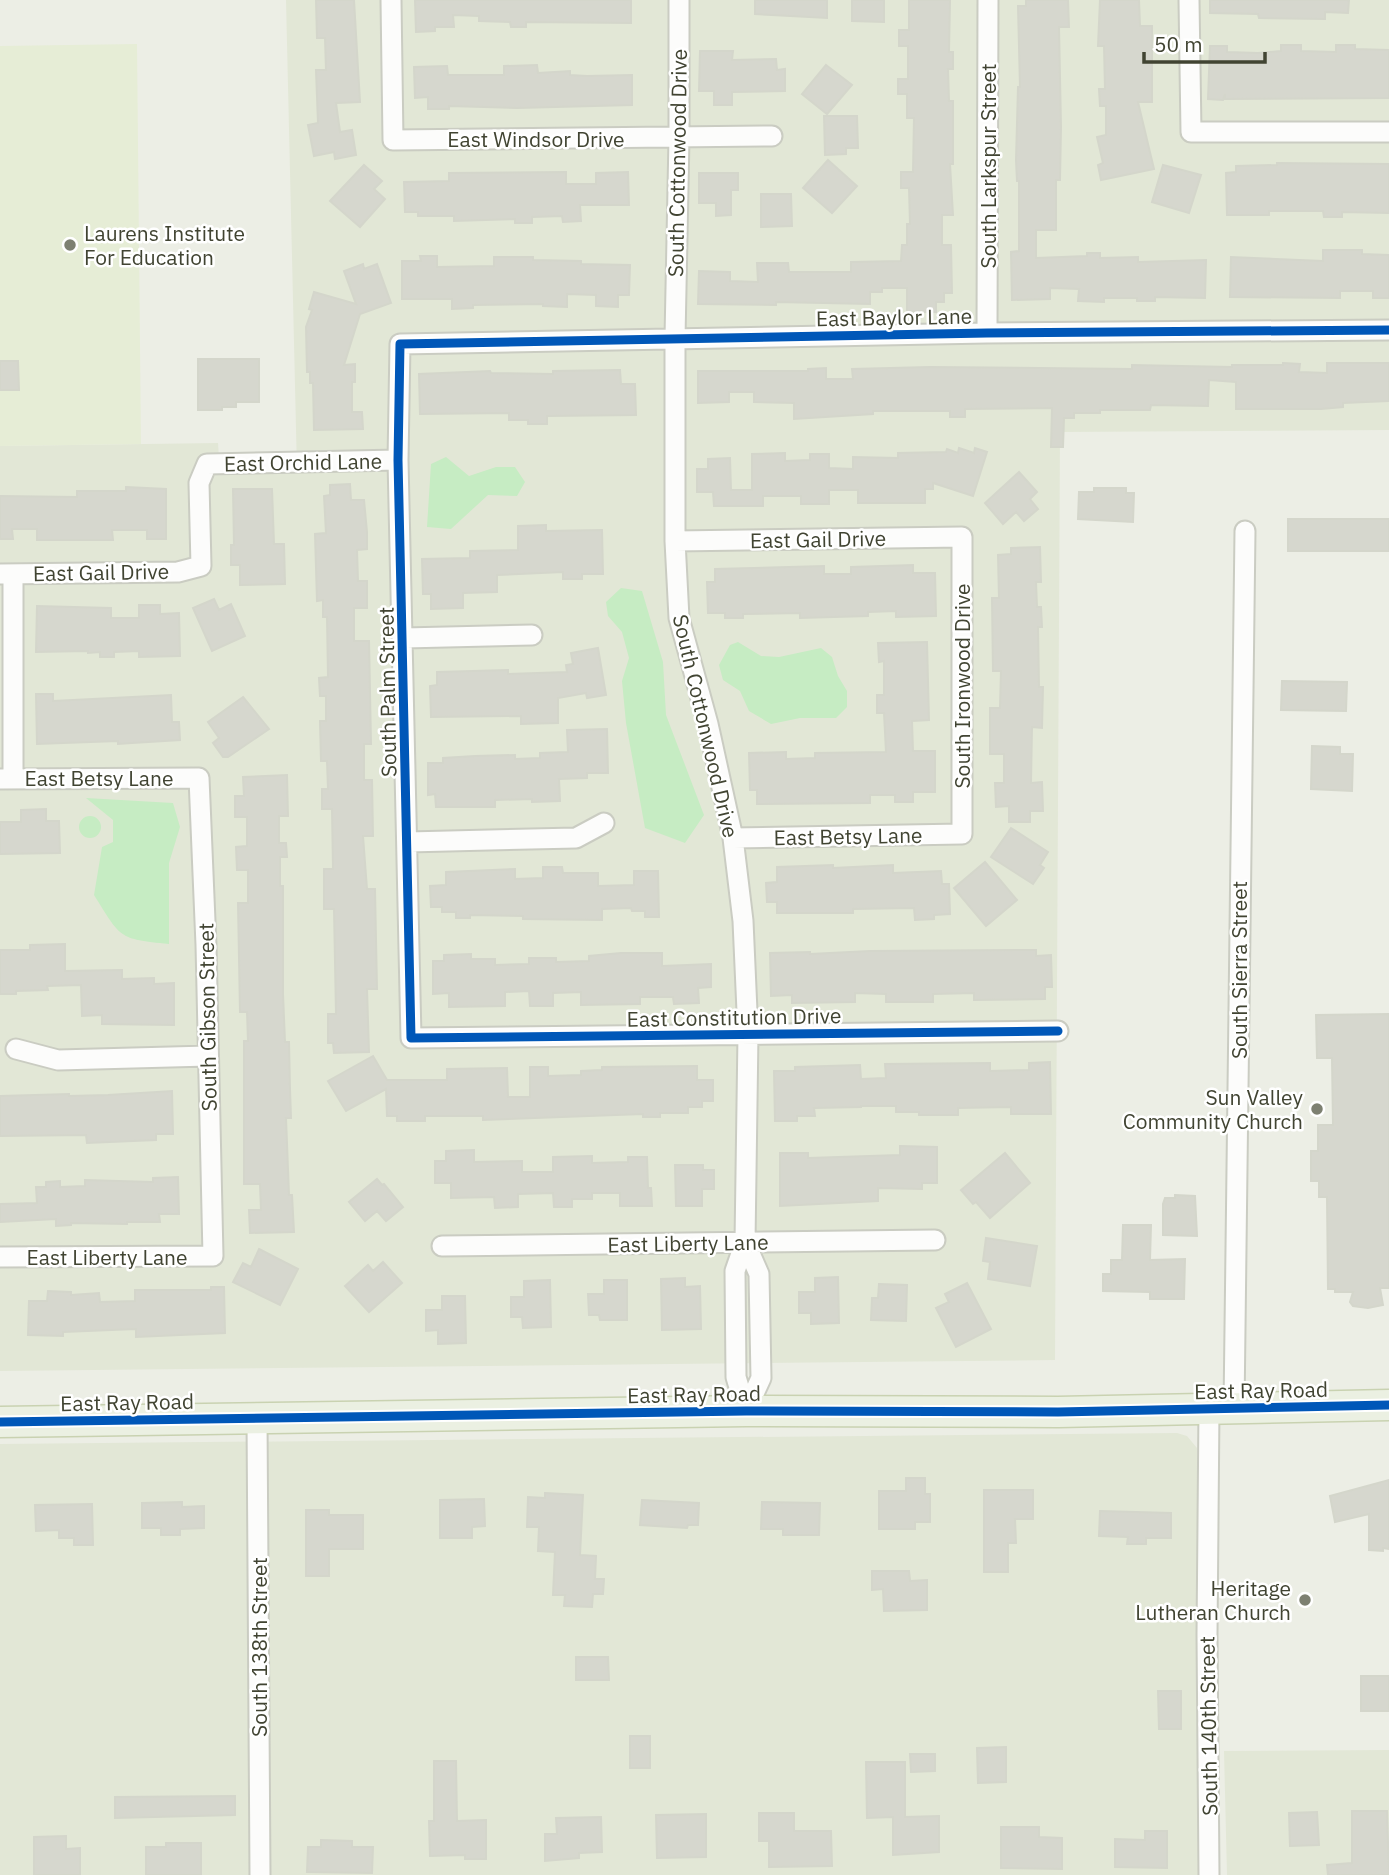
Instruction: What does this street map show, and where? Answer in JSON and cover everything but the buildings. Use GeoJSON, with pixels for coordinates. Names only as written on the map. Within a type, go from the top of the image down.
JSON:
{"type":"FeatureCollection","features":[{"type":"Feature","properties":{"kind":"main road","name":"East Ray Road"},"geometry":{"type":"LineString","coordinates":[[0,1422],[746,1411],[1058,1412],[1389,1405]]}},
{"type":"Feature","properties":{"kind":"street","name":"East Windsor Drive"},"geometry":{"type":"LineString","coordinates":[[391,0],[393,140],[772,136]]}},
{"type":"Feature","properties":{"kind":"street","name":"South Cottonwood Drive"},"geometry":{"type":"LineString","coordinates":[[679,0],[675,541],[679,618],[708,724],[733,838],[743,921],[748,1034],[745,1242],[735,1271],[736,1377],[746,1411]]}},
{"type":"Feature","properties":{"kind":"street","name":"South Larkspur Street"},"geometry":{"type":"LineString","coordinates":[[987,333],[988,0]]}},
{"type":"Feature","properties":{"kind":"street"},"geometry":{"type":"LineString","coordinates":[[1189,0],[1191,132],[1389,132]]}},
{"type":"Feature","properties":{"kind":"street","name":"East Baylor Lane"},"geometry":{"type":"LineString","coordinates":[[400,344],[987,333],[1389,330]]}},
{"type":"Feature","properties":{"kind":"street","name":"South Palm Street"},"geometry":{"type":"LineString","coordinates":[[400,344],[398,460],[411,1038]]}},
{"type":"Feature","properties":{"kind":"street","name":"East Orchid Lane"},"geometry":{"type":"LineString","coordinates":[[201,566],[199,483],[207,464],[398,460]]}},
{"type":"Feature","properties":{"kind":"street","name":"South Sierra Street"},"geometry":{"type":"LineString","coordinates":[[1222,1408],[1245,531]]}},
{"type":"Feature","properties":{"kind":"street","name":"East Gail Drive"},"geometry":{"type":"LineString","coordinates":[[675,541],[962,537]]}},
{"type":"Feature","properties":{"kind":"street","name":"South Ironwood Drive"},"geometry":{"type":"LineString","coordinates":[[962,537],[962,834]]}},
{"type":"Feature","properties":{"kind":"street","name":"East Gail Drive"},"geometry":{"type":"LineString","coordinates":[[6,574],[178,572],[201,566]]}},
{"type":"Feature","properties":{"kind":"street"},"geometry":{"type":"LineString","coordinates":[[6,574],[6,779]]}},
{"type":"Feature","properties":{"kind":"street"},"geometry":{"type":"LineString","coordinates":[[404,638],[532,635]]}},
{"type":"Feature","properties":{"kind":"street","name":"East Betsy Lane"},"geometry":{"type":"LineString","coordinates":[[6,779],[199,778]]}},
{"type":"Feature","properties":{"kind":"street","name":"South Gibson Street"},"geometry":{"type":"LineString","coordinates":[[199,778],[206,945],[213,1256]]}},
{"type":"Feature","properties":{"kind":"street"},"geometry":{"type":"LineString","coordinates":[[408,842],[576,838],[604,823]]}},
{"type":"Feature","properties":{"kind":"street","name":"East Betsy Lane"},"geometry":{"type":"LineString","coordinates":[[733,838],[962,834]]}},
{"type":"Feature","properties":{"kind":"street","name":"East Constitution Drive"},"geometry":{"type":"LineString","coordinates":[[411,1038],[1058,1031]]}},
{"type":"Feature","properties":{"kind":"street"},"geometry":{"type":"LineString","coordinates":[[16,1049],[58,1060],[208,1056]]}},
{"type":"Feature","properties":{"kind":"street","name":"East Liberty Lane"},"geometry":{"type":"LineString","coordinates":[[442,1245],[934,1240]]}},
{"type":"Feature","properties":{"kind":"street","name":"East Liberty Lane"},"geometry":{"type":"LineString","coordinates":[[0,1257],[213,1256]]}},
{"type":"Feature","properties":{"kind":"street","name":"South 140th Street"},"geometry":{"type":"LineString","coordinates":[[1209,1875],[1207,1635],[1222,1408]]}},
{"type":"Feature","properties":{"kind":"street","name":"South 138th Street"},"geometry":{"type":"LineString","coordinates":[[257,1418],[260,1875]]}},
{"type":"Feature","properties":{"kind":"shaded area"},"geometry":{"type":"Polygon","coordinates":[[[286,0],[1389,0],[1389,430],[1060,432],[1055,1360],[0,1371],[0,446],[218,443],[220,473],[297,471],[286,0]]]}},
{"type":"Feature","properties":{"kind":"shaded area","name":"Laurens Institute For Education"},"geometry":{"type":"Polygon","coordinates":[[[137,44],[141,444],[0,446],[0,46],[137,44]]]}},
{"type":"Feature","properties":{"kind":"shaded area"},"geometry":{"type":"Polygon","coordinates":[[[1177,1433],[1187,1436],[1197,1448],[1202,1875],[0,1875],[0,1444],[1177,1433]]]}},
{"type":"Feature","properties":{"kind":"shaded area"},"geometry":{"type":"Polygon","coordinates":[[[1389,1750],[1389,1875],[1227,1875],[1224,1751],[1389,1750]]]}},
{"type":"Feature","properties":{"kind":"green space"},"geometry":{"type":"Polygon","coordinates":[[[446,457],[469,476],[496,467],[515,467],[525,482],[517,496],[488,495],[451,529],[427,527],[431,464],[446,457]]]}},
{"type":"Feature","properties":{"kind":"green space"},"geometry":{"type":"Polygon","coordinates":[[[621,588],[642,591],[663,662],[666,715],[704,815],[685,843],[645,828],[626,723],[622,681],[629,658],[622,632],[608,616],[606,602],[621,588]]]}},
{"type":"Feature","properties":{"kind":"green space"},"geometry":{"type":"Polygon","coordinates":[[[738,642],[761,656],[779,657],[821,648],[832,657],[838,676],[847,691],[847,707],[836,718],[800,718],[771,724],[749,711],[740,691],[723,680],[719,665],[730,645],[738,642]]]}},
{"type":"Feature","properties":{"kind":"green space"},"geometry":{"type":"Polygon","coordinates":[[[86,798],[173,803],[180,827],[169,863],[169,944],[130,938],[122,934],[94,895],[102,847],[113,842],[113,820],[86,798]]]}},
{"type":"Feature","properties":{"kind":"green space"},"geometry":{"type":"Polygon","coordinates":[[[90,816],[98,819],[101,827],[98,835],[90,838],[82,835],[79,827],[82,819],[90,816]]]}},
{"type":"Feature","properties":{"kind":"cycle path"},"geometry":{"type":"LineString","coordinates":[[1058,1031],[411,1038],[398,460],[400,344],[987,333],[1389,330]]}},
{"type":"Feature","properties":{"kind":"cycle path"},"geometry":{"type":"LineString","coordinates":[[0,1422],[746,1411],[1058,1412],[1389,1405]]}},
{"type":"Feature","properties":{"kind":"place","name":"Laurens Institute For Education"},"geometry":{"type":"Point","coordinates":[70,245]}},
{"type":"Feature","properties":{"kind":"place","name":"Sun Valley Community Church"},"geometry":{"type":"Point","coordinates":[1317,1109]}},
{"type":"Feature","properties":{"kind":"place","name":"Heritage Lutheran Church"},"geometry":{"type":"Point","coordinates":[1305,1600]}}]}
